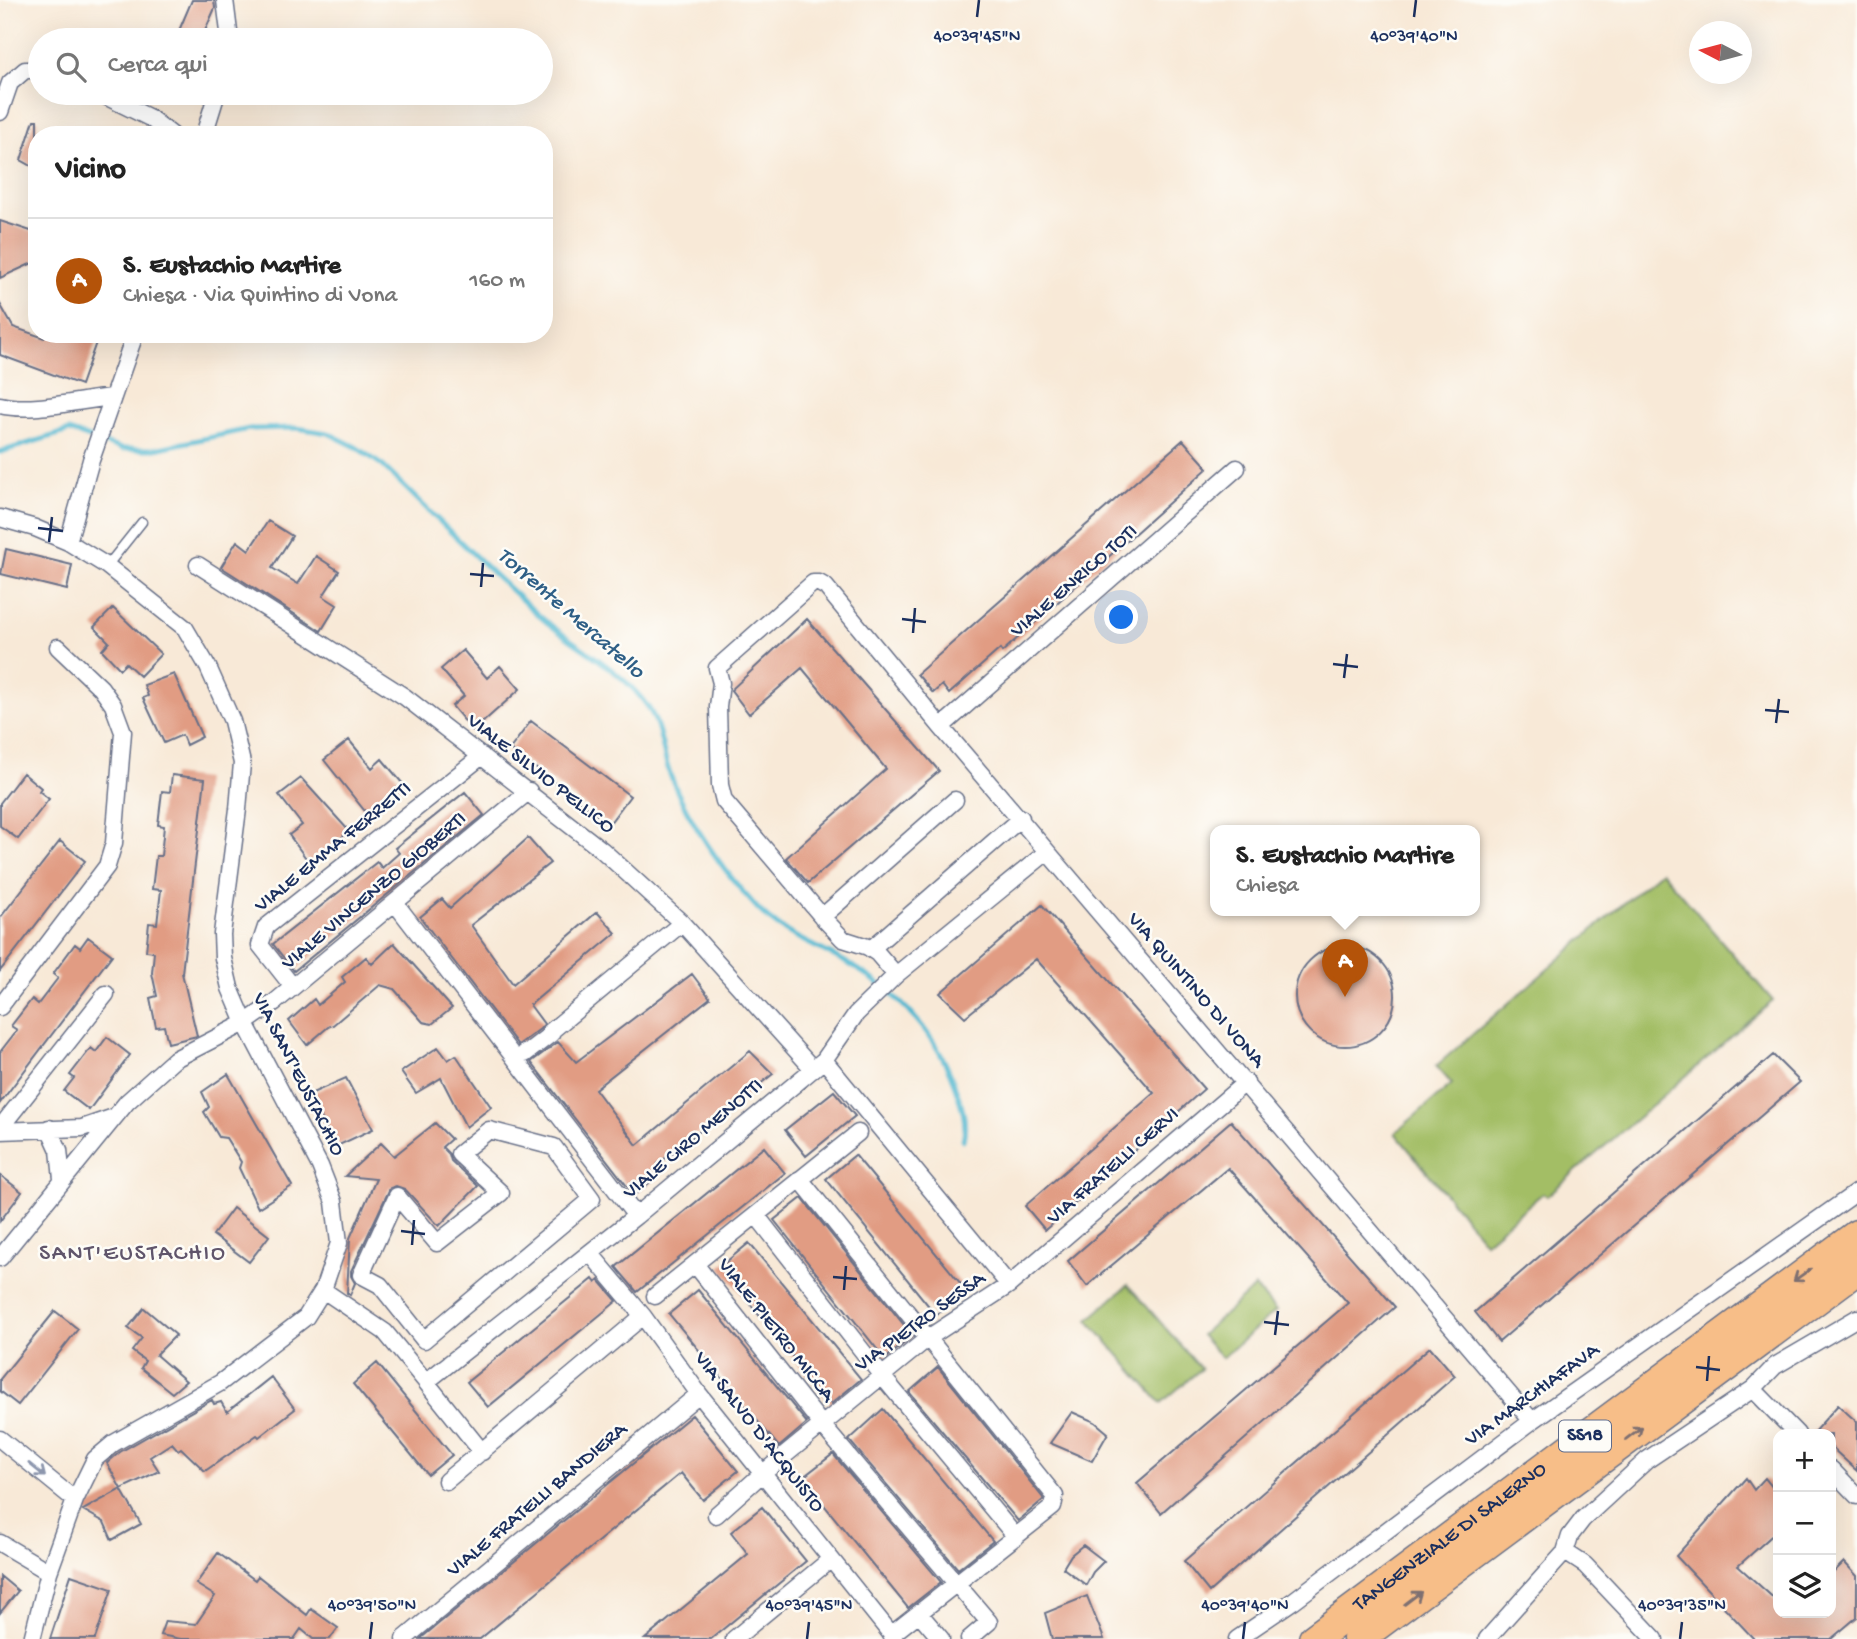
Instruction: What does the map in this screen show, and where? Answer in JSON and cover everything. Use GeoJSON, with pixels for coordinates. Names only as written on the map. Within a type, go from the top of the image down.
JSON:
{"type":"FeatureCollection","features":[{"type":"Feature","properties":{"kind":"highway","name":"TANGENZIALE DI SALERNO"},"geometry":{"type":"LineString","coordinates":[[1314,1639],[1857,1235]]}},
{"type":"Feature","properties":{"kind":"highway","name":"TANGENZIALE DI SALERNO"},"geometry":{"type":"LineString","coordinates":[[1358,1639],[1857,1269]]}},
{"type":"Feature","properties":{"kind":"street"},"geometry":{"type":"LineString","coordinates":[[225,0],[228,28]]}},
{"type":"Feature","properties":{"kind":"street"},"geometry":{"type":"LineString","coordinates":[[0,112],[10,83],[28,71]]}},
{"type":"Feature","properties":{"kind":"street"},"geometry":{"type":"LineString","coordinates":[[123,105],[160,126]]}},
{"type":"Feature","properties":{"kind":"street"},"geometry":{"type":"LineString","coordinates":[[207,126],[214,105]]}},
{"type":"Feature","properties":{"kind":"street"},"geometry":{"type":"LineString","coordinates":[[68,542],[91,460],[132,343]]}},
{"type":"Feature","properties":{"kind":"street"},"geometry":{"type":"LineString","coordinates":[[0,405],[44,405],[113,397]]}},
{"type":"Feature","properties":{"kind":"street","name":"VIALE ENRICO TOTI"},"geometry":{"type":"LineString","coordinates":[[941,727],[1237,468]]}},
{"type":"Feature","properties":{"kind":"street","name":"VIA SANT'EUSTACHIO"},"geometry":{"type":"LineString","coordinates":[[0,518],[35,528],[68,542],[107,566],[185,628],[208,667],[232,721],[242,763],[222,934],[223,958],[230,988],[245,1023],[320,1166],[334,1202],[339,1243],[323,1290],[306,1317],[220,1383],[114,1443],[95,1459],[75,1500],[49,1572],[32,1639]]}},
{"type":"Feature","properties":{"kind":"street","name":"VIALE SILVIO PELLICO"},"geometry":{"type":"LineString","coordinates":[[198,565],[405,697],[529,791],[602,850],[682,923],[819,1065]]}},
{"type":"Feature","properties":{"kind":"street","name":"VIA QUINTINO DI VONA"},"geometry":{"type":"LineString","coordinates":[[822,917],[724,801],[719,776],[718,707],[721,682],[717,673],[720,664],[814,583],[826,587],[941,727],[1532,1421]]}},
{"type":"Feature","properties":{"kind":"street"},"geometry":{"type":"LineString","coordinates":[[0,1007],[107,866],[114,843],[123,732],[113,705],[101,688],[58,648]]}},
{"type":"Feature","properties":{"kind":"street","name":"VIALE EMMA FERRETTI"},"geometry":{"type":"LineString","coordinates":[[293,987],[260,945],[266,927],[482,756]]}},
{"type":"Feature","properties":{"kind":"street","name":"VIALE VINCENZO GIOBERTI"},"geometry":{"type":"LineString","coordinates":[[0,1258],[111,1118],[175,1059],[245,1023],[293,987],[529,791]]}},
{"type":"Feature","properties":{"kind":"street"},"geometry":{"type":"LineString","coordinates":[[895,975],[871,949],[843,939],[822,917],[955,800]]}},
{"type":"Feature","properties":{"kind":"street"},"geometry":{"type":"LineString","coordinates":[[871,949],[1021,818]]}},
{"type":"Feature","properties":{"kind":"street","name":"VIALE CIRO MENOTTI"},"geometry":{"type":"LineString","coordinates":[[426,1382],[636,1216],[819,1065],[856,1014],[895,975],[1047,852]]}},
{"type":"Feature","properties":{"kind":"street"},"geometry":{"type":"LineString","coordinates":[[395,903],[519,1056],[636,1216]]}},
{"type":"Feature","properties":{"kind":"street"},"geometry":{"type":"LineString","coordinates":[[519,1056],[682,923]]}},
{"type":"Feature","properties":{"kind":"street"},"geometry":{"type":"LineString","coordinates":[[0,1129],[106,994]]}},
{"type":"Feature","properties":{"kind":"street","name":"VIA PIETRO SESSA"},"geometry":{"type":"LineString","coordinates":[[716,1515],[928,1338],[1009,1285],[819,1065]]}},
{"type":"Feature","properties":{"kind":"street","name":"VIA FRATELLI CERVI"},"geometry":{"type":"LineString","coordinates":[[1009,1285],[1246,1082]]}},
{"type":"Feature","properties":{"kind":"street"},"geometry":{"type":"LineString","coordinates":[[0,1129],[82,1128],[111,1118]]}},
{"type":"Feature","properties":{"kind":"street"},"geometry":{"type":"LineString","coordinates":[[49,1128],[59,1150],[62,1179]]}},
{"type":"Feature","properties":{"kind":"street"},"geometry":{"type":"LineString","coordinates":[[489,1130],[554,1147],[592,1199],[424,1340],[380,1286],[361,1275],[397,1196],[437,1243],[501,1193],[459,1154],[489,1130]]}},
{"type":"Feature","properties":{"kind":"street"},"geometry":{"type":"LineString","coordinates":[[655,1296],[858,1133]]}},
{"type":"Feature","properties":{"kind":"street"},"geometry":{"type":"LineString","coordinates":[[800,1179],[1055,1496],[1053,1507],[919,1613],[893,1637]]}},
{"type":"Feature","properties":{"kind":"street","name":"VIA MARCHIAFAVA"},"geometry":{"type":"LineString","coordinates":[[1237,1639],[1293,1601],[1532,1421],[1857,1192]]}},
{"type":"Feature","properties":{"kind":"street"},"geometry":{"type":"LineString","coordinates":[[756,1215],[882,1376],[1016,1537]]}},
{"type":"Feature","properties":{"kind":"street","name":"VIA SALVO D'ACQUISTO"},"geometry":{"type":"LineString","coordinates":[[590,1253],[643,1316],[699,1394],[893,1637]]}},
{"type":"Feature","properties":{"kind":"street","name":"VIALE PIETRO MICCA"},"geometry":{"type":"LineString","coordinates":[[695,1264],[822,1424],[989,1622],[969,1639]]}},
{"type":"Feature","properties":{"kind":"street"},"geometry":{"type":"LineString","coordinates":[[323,1290],[385,1332],[482,1451]]}},
{"type":"Feature","properties":{"kind":"street"},"geometry":{"type":"LineString","coordinates":[[446,1481],[643,1316]]}},
{"type":"Feature","properties":{"kind":"street"},"geometry":{"type":"LineString","coordinates":[[1487,1639],[1564,1552],[1570,1536],[1583,1519],[1647,1460],[1753,1389],[1775,1366],[1857,1318]]}},
{"type":"Feature","properties":{"kind":"street"},"geometry":{"type":"LineString","coordinates":[[1753,1389],[1792,1429]]}},
{"type":"Feature","properties":{"kind":"street","name":"VIALE FRATELLI BANDIERA"},"geometry":{"type":"LineString","coordinates":[[404,1639],[699,1394]]}},
{"type":"Feature","properties":{"kind":"street"},"geometry":{"type":"LineString","coordinates":[[0,1440],[75,1500]]}},
{"type":"Feature","properties":{"kind":"street"},"geometry":{"type":"LineString","coordinates":[[1836,1474],[1857,1496]]}},
{"type":"Feature","properties":{"kind":"street"},"geometry":{"type":"LineString","coordinates":[[0,1543],[49,1572]]}},
{"type":"Feature","properties":{"kind":"street"},"geometry":{"type":"LineString","coordinates":[[1564,1552],[1585,1564],[1655,1639]]}},
{"type":"Feature","properties":{"kind":"street"},"geometry":{"type":"LineString","coordinates":[[734,1639],[831,1559]]}},
{"type":"Feature","properties":{"kind":"street"},"geometry":{"type":"LineString","coordinates":[[919,1613],[940,1639]]}},
{"type":"Feature","properties":{"kind":"lane"},"geometry":{"type":"LineString","coordinates":[[107,566],[142,522]]}},
{"type":"Feature","properties":{"kind":"green space"},"geometry":{"type":"Polygon","coordinates":[[[1661,871],[1773,1001],[1547,1196],[1543,1193],[1485,1242],[1395,1133],[1452,1084],[1436,1066],[1661,871]]]}},
{"type":"Feature","properties":{"kind":"green space"},"geometry":{"type":"Polygon","coordinates":[[[1128,1285],[1201,1369],[1161,1403],[1088,1320],[1128,1285]]]}},
{"type":"Feature","properties":{"kind":"green space"},"geometry":{"type":"Polygon","coordinates":[[[1255,1287],[1276,1311],[1222,1358],[1201,1335],[1255,1287]]]}},
{"type":"Feature","properties":{"kind":"building"},"geometry":{"type":"Polygon","coordinates":[[[192,0],[214,0],[215,8],[206,28],[180,28],[192,0]]]}},
{"type":"Feature","properties":{"kind":"building"},"geometry":{"type":"Polygon","coordinates":[[[28,138],[28,164],[21,160],[28,138]]]}},
{"type":"Feature","properties":{"kind":"building"},"geometry":{"type":"Polygon","coordinates":[[[0,221],[28,230],[28,265],[0,278],[0,221]]]}},
{"type":"Feature","properties":{"kind":"building"},"geometry":{"type":"Polygon","coordinates":[[[0,304],[13,327],[28,332],[28,343],[96,343],[81,385],[0,355],[0,304]]]}},
{"type":"Feature","properties":{"kind":"building"},"geometry":{"type":"Polygon","coordinates":[[[1183,440],[1208,468],[1002,652],[1000,649],[949,694],[942,685],[933,693],[917,674],[1183,440]]]}},
{"type":"Feature","properties":{"kind":"building"},"geometry":{"type":"Polygon","coordinates":[[[268,521],[292,536],[272,568],[298,584],[316,556],[339,571],[323,596],[337,605],[321,631],[221,567],[237,541],[249,550],[268,521]]]}},
{"type":"Feature","properties":{"kind":"building"},"geometry":{"type":"Polygon","coordinates":[[[6,549],[72,565],[67,590],[1,574],[6,549]]]}},
{"type":"Feature","properties":{"kind":"building"},"geometry":{"type":"Polygon","coordinates":[[[113,608],[161,654],[140,676],[126,663],[120,669],[102,650],[109,642],[94,627],[113,608]]]}},
{"type":"Feature","properties":{"kind":"building"},"geometry":{"type":"Polygon","coordinates":[[[807,619],[939,771],[808,883],[786,858],[886,769],[802,668],[749,714],[731,690],[807,619]]]}},
{"type":"Feature","properties":{"kind":"building"},"geometry":{"type":"Polygon","coordinates":[[[463,650],[487,678],[500,666],[520,689],[473,731],[452,706],[464,696],[441,669],[463,650]]]}},
{"type":"Feature","properties":{"kind":"building"},"geometry":{"type":"Polygon","coordinates":[[[174,674],[202,737],[186,745],[182,735],[164,743],[143,698],[148,696],[144,685],[174,674]]]}},
{"type":"Feature","properties":{"kind":"building"},"geometry":{"type":"Polygon","coordinates":[[[531,721],[630,796],[609,824],[510,749],[531,721]]]}},
{"type":"Feature","properties":{"kind":"building"},"geometry":{"type":"Polygon","coordinates":[[[349,740],[372,768],[382,759],[403,784],[368,815],[324,760],[349,740]]]}},
{"type":"Feature","properties":{"kind":"building"},"geometry":{"type":"Polygon","coordinates":[[[23,773],[41,788],[39,791],[49,799],[18,839],[0,826],[0,803],[23,773]]]}},
{"type":"Feature","properties":{"kind":"building"},"geometry":{"type":"Polygon","coordinates":[[[172,775],[205,779],[182,973],[197,1036],[168,1043],[164,1026],[156,1027],[150,998],[157,996],[152,973],[154,952],[146,951],[149,923],[157,924],[161,890],[152,889],[156,856],[161,856],[164,826],[158,825],[162,791],[170,792],[172,775]]]}},
{"type":"Feature","properties":{"kind":"building"},"geometry":{"type":"Polygon","coordinates":[[[301,778],[349,831],[311,865],[289,835],[302,825],[279,795],[301,778]]]}},
{"type":"Feature","properties":{"kind":"building"},"geometry":{"type":"Polygon","coordinates":[[[465,792],[484,815],[294,971],[273,944],[377,862],[382,868],[399,853],[395,848],[465,792]]]}},
{"type":"Feature","properties":{"kind":"building"},"geometry":{"type":"Polygon","coordinates":[[[528,838],[550,863],[471,925],[513,984],[597,912],[616,933],[530,1005],[544,1024],[518,1045],[420,917],[442,899],[450,908],[528,838]]]}},
{"type":"Feature","properties":{"kind":"building"},"geometry":{"type":"Polygon","coordinates":[[[60,841],[85,861],[0,971],[0,918],[60,841]]]}},
{"type":"Feature","properties":{"kind":"building"},"geometry":{"type":"Polygon","coordinates":[[[1042,905],[1204,1089],[1045,1230],[1025,1206],[1154,1093],[1036,959],[965,1017],[940,993],[1042,905]]]}},
{"type":"Feature","properties":{"kind":"building"},"geometry":{"type":"Polygon","coordinates":[[[88,937],[112,955],[0,1103],[0,1052],[17,1030],[11,1026],[32,999],[38,1004],[58,978],[53,974],[75,944],[80,948],[88,937]]]}},
{"type":"Feature","properties":{"kind":"building"},"geometry":{"type":"Polygon","coordinates":[[[394,943],[452,1008],[432,1024],[423,1022],[394,989],[380,985],[307,1045],[289,1021],[314,999],[318,1005],[345,982],[342,977],[366,957],[372,964],[394,943]]]}},
{"type":"Feature","properties":{"kind":"building"},"geometry":{"type":"Polygon","coordinates":[[[1345,946],[1364,950],[1381,960],[1391,977],[1395,996],[1391,1015],[1381,1032],[1364,1042],[1345,1046],[1326,1042],[1309,1032],[1299,1015],[1295,996],[1299,977],[1309,960],[1326,950],[1345,946]]]}},
{"type":"Feature","properties":{"kind":"building"},"geometry":{"type":"Polygon","coordinates":[[[692,974],[710,998],[595,1089],[637,1145],[750,1051],[773,1074],[658,1164],[664,1171],[634,1195],[531,1062],[558,1042],[576,1062],[692,974]]]}},
{"type":"Feature","properties":{"kind":"building"},"geometry":{"type":"Polygon","coordinates":[[[107,1037],[130,1055],[89,1110],[64,1091],[74,1078],[70,1075],[91,1048],[96,1052],[107,1037]]]}},
{"type":"Feature","properties":{"kind":"building"},"geometry":{"type":"Polygon","coordinates":[[[438,1047],[448,1060],[456,1055],[491,1107],[466,1127],[441,1078],[416,1093],[401,1072],[438,1047]]]}},
{"type":"Feature","properties":{"kind":"building"},"geometry":{"type":"Polygon","coordinates":[[[1773,1055],[1800,1082],[1499,1342],[1475,1312],[1773,1055]]]}},
{"type":"Feature","properties":{"kind":"building"},"geometry":{"type":"Polygon","coordinates":[[[228,1074],[292,1186],[258,1208],[239,1168],[241,1162],[226,1138],[219,1137],[204,1112],[209,1107],[202,1092],[228,1074]]]}},
{"type":"Feature","properties":{"kind":"building"},"geometry":{"type":"Polygon","coordinates":[[[346,1078],[373,1129],[335,1147],[310,1094],[346,1078]]]}},
{"type":"Feature","properties":{"kind":"building"},"geometry":{"type":"Polygon","coordinates":[[[834,1091],[855,1116],[806,1156],[785,1130],[834,1091]]]}},
{"type":"Feature","properties":{"kind":"building"},"geometry":{"type":"Polygon","coordinates":[[[1231,1121],[1395,1307],[1161,1513],[1137,1483],[1348,1303],[1228,1168],[1087,1286],[1068,1261],[1231,1121]]]}},
{"type":"Feature","properties":{"kind":"building"},"geometry":{"type":"Polygon","coordinates":[[[435,1123],[451,1139],[442,1147],[449,1154],[451,1161],[478,1186],[439,1226],[405,1189],[396,1186],[390,1188],[351,1271],[355,1283],[350,1295],[347,1293],[350,1238],[376,1179],[345,1176],[381,1143],[394,1156],[435,1123]]]}},
{"type":"Feature","properties":{"kind":"building"},"geometry":{"type":"Polygon","coordinates":[[[764,1147],[785,1173],[637,1292],[616,1267],[764,1147]]]}},
{"type":"Feature","properties":{"kind":"building"},"geometry":{"type":"Polygon","coordinates":[[[855,1155],[966,1290],[936,1315],[826,1179],[855,1155]]]}},
{"type":"Feature","properties":{"kind":"building"},"geometry":{"type":"Polygon","coordinates":[[[0,1175],[22,1192],[0,1221],[0,1175]]]}},
{"type":"Feature","properties":{"kind":"building"},"geometry":{"type":"Polygon","coordinates":[[[802,1198],[913,1336],[885,1359],[774,1220],[802,1198]]]}},
{"type":"Feature","properties":{"kind":"building"},"geometry":{"type":"Polygon","coordinates":[[[233,1208],[269,1236],[249,1262],[213,1235],[233,1208]]]}},
{"type":"Feature","properties":{"kind":"building"},"geometry":{"type":"Polygon","coordinates":[[[749,1243],[861,1379],[831,1404],[720,1267],[749,1243]]]}},
{"type":"Feature","properties":{"kind":"building"},"geometry":{"type":"Polygon","coordinates":[[[593,1279],[596,1283],[599,1280],[617,1301],[488,1407],[467,1382],[593,1279]]]}},
{"type":"Feature","properties":{"kind":"building"},"geometry":{"type":"Polygon","coordinates":[[[698,1290],[807,1423],[779,1447],[669,1314],[698,1290]]]}},
{"type":"Feature","properties":{"kind":"building"},"geometry":{"type":"Polygon","coordinates":[[[144,1308],[176,1335],[156,1355],[186,1381],[172,1393],[141,1368],[145,1361],[132,1351],[142,1338],[128,1328],[144,1308]]]}},
{"type":"Feature","properties":{"kind":"building"},"geometry":{"type":"Polygon","coordinates":[[[55,1311],[78,1329],[18,1405],[0,1391],[0,1379],[55,1311]]]}},
{"type":"Feature","properties":{"kind":"building"},"geometry":{"type":"Polygon","coordinates":[[[1430,1347],[1455,1376],[1209,1592],[1184,1561],[1430,1347]]]}},
{"type":"Feature","properties":{"kind":"building"},"geometry":{"type":"Polygon","coordinates":[[[377,1363],[452,1455],[428,1475],[353,1384],[377,1363]]]}},
{"type":"Feature","properties":{"kind":"building"},"geometry":{"type":"Polygon","coordinates":[[[938,1367],[1044,1499],[1018,1521],[909,1392],[938,1367]]]}},
{"type":"Feature","properties":{"kind":"building"},"geometry":{"type":"Polygon","coordinates":[[[271,1377],[295,1409],[259,1437],[257,1435],[205,1471],[172,1443],[150,1457],[159,1471],[121,1489],[107,1463],[120,1452],[212,1400],[214,1404],[221,1402],[227,1412],[271,1377]]]}},
{"type":"Feature","properties":{"kind":"building"},"geometry":{"type":"Polygon","coordinates":[[[1838,1405],[1857,1422],[1857,1471],[1836,1452],[1836,1429],[1816,1429],[1838,1405]]]}},
{"type":"Feature","properties":{"kind":"building"},"geometry":{"type":"Polygon","coordinates":[[[883,1409],[993,1541],[958,1569],[849,1440],[883,1409]]]}},
{"type":"Feature","properties":{"kind":"building"},"geometry":{"type":"Polygon","coordinates":[[[1072,1412],[1095,1422],[1108,1433],[1092,1461],[1050,1443],[1072,1412]]]}},
{"type":"Feature","properties":{"kind":"building"},"geometry":{"type":"Polygon","coordinates":[[[692,1415],[738,1471],[703,1500],[681,1473],[480,1639],[420,1639],[692,1415]]]}},
{"type":"Feature","properties":{"kind":"building"},"geometry":{"type":"Polygon","coordinates":[[[833,1454],[941,1582],[908,1608],[802,1478],[833,1454]]]}},
{"type":"Feature","properties":{"kind":"building"},"geometry":{"type":"Polygon","coordinates":[[[1746,1478],[1754,1490],[1765,1478],[1773,1488],[1773,1534],[1738,1566],[1773,1598],[1773,1618],[1836,1618],[1836,1570],[1844,1562],[1857,1576],[1857,1617],[1831,1639],[1754,1639],[1676,1556],[1746,1478]]]}},
{"type":"Feature","properties":{"kind":"building"},"geometry":{"type":"Polygon","coordinates":[[[121,1489],[141,1524],[112,1540],[104,1522],[83,1510],[121,1489]]]}},
{"type":"Feature","properties":{"kind":"building"},"geometry":{"type":"Polygon","coordinates":[[[762,1507],[806,1561],[711,1639],[645,1639],[748,1554],[731,1532],[762,1507]]]}},
{"type":"Feature","properties":{"kind":"building"},"geometry":{"type":"Polygon","coordinates":[[[1083,1545],[1104,1561],[1093,1572],[1086,1585],[1063,1568],[1071,1555],[1083,1545]]]}},
{"type":"Feature","properties":{"kind":"building"},"geometry":{"type":"Polygon","coordinates":[[[218,1553],[255,1580],[258,1576],[307,1615],[311,1609],[338,1628],[330,1639],[313,1639],[301,1629],[294,1639],[181,1639],[160,1635],[165,1621],[196,1624],[215,1596],[196,1584],[218,1553]]]}},
{"type":"Feature","properties":{"kind":"building"},"geometry":{"type":"Polygon","coordinates":[[[71,1575],[112,1589],[95,1639],[50,1639],[71,1575]]]}},
{"type":"Feature","properties":{"kind":"building"},"geometry":{"type":"Polygon","coordinates":[[[0,1576],[18,1591],[0,1613],[0,1576]]]}},
{"type":"Feature","properties":{"kind":"building"},"geometry":{"type":"Polygon","coordinates":[[[1087,1596],[1104,1639],[1052,1639],[1045,1613],[1087,1596]]]}},
{"type":"Feature","properties":{"kind":"waterway","name":"Torrente Mercatello"},"geometry":{"type":"LineString","coordinates":[[0,452],[69,431],[122,449],[155,449],[249,429],[297,428],[328,433],[356,447],[382,465],[543,619],[612,670],[637,693],[653,715],[671,777],[688,812],[709,847],[746,895],[766,917],[785,930],[873,979],[907,1009],[921,1026],[945,1063],[957,1091],[964,1119],[963,1140]]}},
{"type":"Feature","properties":{"kind":"place","name":"S. Eustachio Martire"},"geometry":{"type":"Point","coordinates":[1345,997]}},
{"type":"Feature","properties":{"kind":"district","name":"SANT'EUSTACHIO"},"geometry":{"type":"Point","coordinates":[133,1254]}}]}
